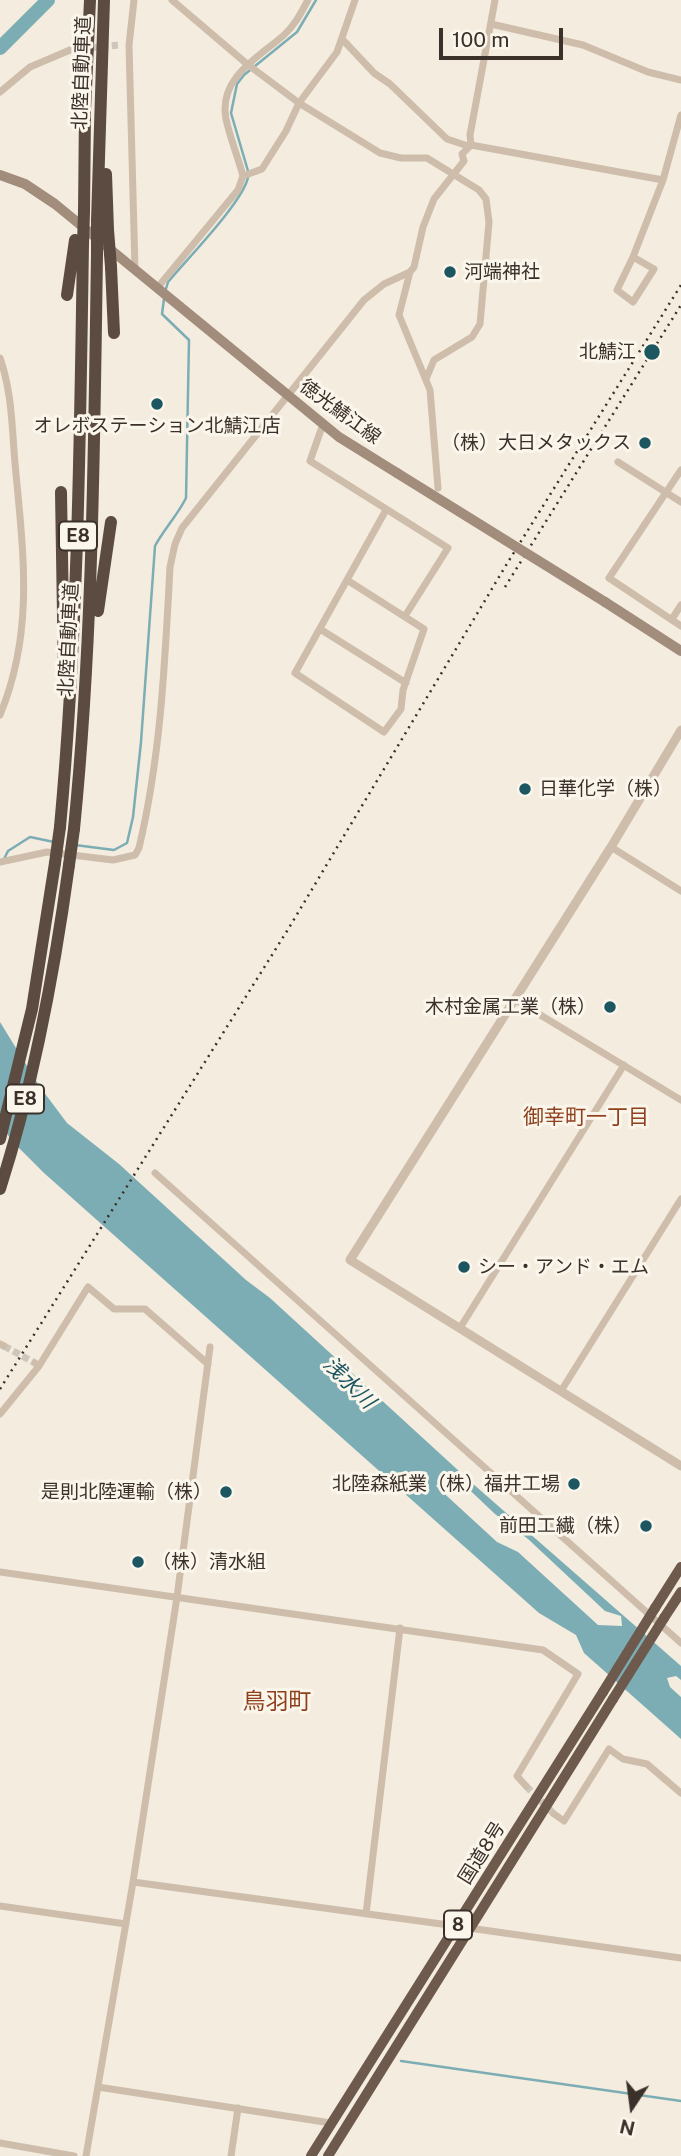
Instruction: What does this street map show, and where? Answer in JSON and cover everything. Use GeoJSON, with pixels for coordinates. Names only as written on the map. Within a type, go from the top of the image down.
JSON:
{"type":"FeatureCollection","features":[{"type":"Feature","properties":{"kind":"highway","name":"北陸自動車道"},"geometry":{"type":"LineString","coordinates":[[0,1189],[43,1023],[69,865],[79,778],[91,583],[104,1]]}},
{"type":"Feature","properties":{"kind":"highway","name":"北陸自動車道"},"geometry":{"type":"LineString","coordinates":[[0,1139],[32,1009],[60,827],[77,581],[79,242],[90,5]]}},
{"type":"Feature","properties":{"kind":"highway"},"geometry":{"type":"LineString","coordinates":[[102,52],[114,333]]}},
{"type":"Feature","properties":{"kind":"highway"},"geometry":{"type":"LineString","coordinates":[[67,295],[79,242]]}},
{"type":"Feature","properties":{"kind":"highway"},"geometry":{"type":"LineString","coordinates":[[61,492],[64,776]]}},
{"type":"Feature","properties":{"kind":"highway"},"geometry":{"type":"LineString","coordinates":[[79,778],[101,585],[111,522]]}},
{"type":"Feature","properties":{"kind":"highway","name":"国道8号"},"geometry":{"type":"LineString","coordinates":[[328,2156],[570,1770],[608,1696],[681,1567]]}},
{"type":"Feature","properties":{"kind":"highway","name":"国道8号"},"geometry":{"type":"LineString","coordinates":[[311,2156],[456,1926],[608,1696],[681,1592]]}},
{"type":"Feature","properties":{"kind":"main road","name":"徳光鯖江線"},"geometry":{"type":"LineString","coordinates":[[0,175],[26,184],[41,194],[339,437],[681,651]]}},
{"type":"Feature","properties":{"kind":"street"},"geometry":{"type":"LineString","coordinates":[[134,0],[129,45],[135,269]]}},
{"type":"Feature","properties":{"kind":"street"},"geometry":{"type":"LineString","coordinates":[[172,0],[247,64],[299,103],[380,153],[401,158],[427,158],[479,190],[486,199],[489,222],[480,324],[472,337],[434,360],[426,379]]}},
{"type":"Feature","properties":{"kind":"street"},"geometry":{"type":"LineString","coordinates":[[158,287],[238,190],[243,176],[225,108],[236,76],[285,34],[297,21],[308,0]]}},
{"type":"Feature","properties":{"kind":"street"},"geometry":{"type":"LineString","coordinates":[[243,176],[262,169],[286,131],[299,103],[337,52],[355,0]]}},
{"type":"Feature","properties":{"kind":"street"},"geometry":{"type":"LineString","coordinates":[[438,488],[430,390],[399,315],[423,227],[435,199],[464,162],[463,154],[470,145],[495,0]]}},
{"type":"Feature","properties":{"kind":"street"},"geometry":{"type":"LineString","coordinates":[[491,24],[583,45],[648,72],[681,80]]}},
{"type":"Feature","properties":{"kind":"street"},"geometry":{"type":"LineString","coordinates":[[343,40],[374,73],[390,84],[447,139],[663,180]]}},
{"type":"Feature","properties":{"kind":"street"},"geometry":{"type":"LineString","coordinates":[[118,45],[129,45]]}},
{"type":"Feature","properties":{"kind":"street"},"geometry":{"type":"LineString","coordinates":[[0,92],[30,67],[70,50]]}},
{"type":"Feature","properties":{"kind":"street"},"geometry":{"type":"LineString","coordinates":[[633,257],[654,269],[633,302],[617,290],[663,180],[681,115]]}},
{"type":"Feature","properties":{"kind":"street"},"geometry":{"type":"LineString","coordinates":[[0,862],[47,852],[113,860],[135,855],[150,800],[158,746],[170,567],[182,528],[364,300],[384,284],[410,272]]}},
{"type":"Feature","properties":{"kind":"street"},"geometry":{"type":"LineString","coordinates":[[0,358],[10,398],[25,597],[20,654],[0,715]]}},
{"type":"Feature","properties":{"kind":"street"},"geometry":{"type":"LineString","coordinates":[[323,424],[310,461],[447,548],[405,616]]}},
{"type":"Feature","properties":{"kind":"street"},"geometry":{"type":"LineString","coordinates":[[618,462],[681,502]]}},
{"type":"Feature","properties":{"kind":"street"},"geometry":{"type":"LineString","coordinates":[[681,470],[609,578],[681,626]]}},
{"type":"Feature","properties":{"kind":"street"},"geometry":{"type":"LineString","coordinates":[[347,580],[424,629],[406,683],[401,709],[384,732],[295,673],[386,510]]}},
{"type":"Feature","properties":{"kind":"street"},"geometry":{"type":"LineString","coordinates":[[672,619],[681,605]]}},
{"type":"Feature","properties":{"kind":"street"},"geometry":{"type":"LineString","coordinates":[[320,629],[406,683]]}},
{"type":"Feature","properties":{"kind":"street"},"geometry":{"type":"LineString","coordinates":[[681,730],[611,847],[350,1260],[681,1466]]}},
{"type":"Feature","properties":{"kind":"street"},"geometry":{"type":"LineString","coordinates":[[611,847],[681,891]]}},
{"type":"Feature","properties":{"kind":"street"},"geometry":{"type":"LineString","coordinates":[[514,999],[681,1100]]}},
{"type":"Feature","properties":{"kind":"street"},"geometry":{"type":"LineString","coordinates":[[460,1328],[624,1065]]}},
{"type":"Feature","properties":{"kind":"street"},"geometry":{"type":"LineString","coordinates":[[155,1173],[681,1643]]}},
{"type":"Feature","properties":{"kind":"street"},"geometry":{"type":"LineString","coordinates":[[561,1391],[681,1199]]}},
{"type":"Feature","properties":{"kind":"street"},"geometry":{"type":"LineString","coordinates":[[0,1414],[37,1365],[88,1287],[114,1309],[145,1309],[208,1364]]}},
{"type":"Feature","properties":{"kind":"street"},"geometry":{"type":"LineString","coordinates":[[86,2156],[133,1882],[177,1597],[210,1347]]}},
{"type":"Feature","properties":{"kind":"street"},"geometry":{"type":"LineString","coordinates":[[0,1572],[543,1650],[578,1674],[517,1776],[526,1786]]}},
{"type":"Feature","properties":{"kind":"street"},"geometry":{"type":"LineString","coordinates":[[366,1914],[400,1629]]}},
{"type":"Feature","properties":{"kind":"street"},"geometry":{"type":"LineString","coordinates":[[554,1814],[564,1821],[609,1749],[624,1759],[647,1764],[681,1794]]}},
{"type":"Feature","properties":{"kind":"street"},"geometry":{"type":"LineString","coordinates":[[133,1882],[456,1926]]}},
{"type":"Feature","properties":{"kind":"street"},"geometry":{"type":"LineString","coordinates":[[0,1906],[126,1924]]}},
{"type":"Feature","properties":{"kind":"street"},"geometry":{"type":"LineString","coordinates":[[469,1928],[681,1958]]}},
{"type":"Feature","properties":{"kind":"street"},"geometry":{"type":"LineString","coordinates":[[97,2087],[331,2123]]}},
{"type":"Feature","properties":{"kind":"street"},"geometry":{"type":"LineString","coordinates":[[231,2156],[238,2108]]}},
{"type":"Feature","properties":{"kind":"street"},"geometry":{"type":"LineString","coordinates":[[0,2143],[39,2152],[74,2156]]}},
{"type":"Feature","properties":{"kind":"water"},"geometry":{"type":"Polygon","coordinates":[[[0,1022],[40,1087],[67,1123],[119,1164],[472,1483],[681,1666],[681,1680],[676,1676],[667,1678],[670,1687],[681,1697],[681,1739],[584,1653],[576,1635],[539,1613],[44,1173],[13,1142],[0,1124],[0,1022]],[[447,1474],[436,1486],[497,1542],[518,1552],[598,1625],[622,1626],[621,1616],[605,1611],[457,1478],[447,1474]]]}},
{"type":"Feature","properties":{"kind":"waterway","name":"浅水川"},"geometry":{"type":"LineString","coordinates":[[0,48],[48,0]]}},
{"type":"Feature","properties":{"kind":"waterway"},"geometry":{"type":"LineString","coordinates":[[248,171],[231,113],[237,84],[244,75],[297,32],[316,0]]}},
{"type":"Feature","properties":{"kind":"waterway"},"geometry":{"type":"LineString","coordinates":[[165,292],[168,282],[236,200],[248,177]]}},
{"type":"Feature","properties":{"kind":"waterway"},"geometry":{"type":"LineString","coordinates":[[75,845],[114,850],[127,843],[133,817],[141,742],[155,546],[186,498],[189,340],[162,314],[164,299]]}},
{"type":"Feature","properties":{"kind":"waterway"},"geometry":{"type":"LineString","coordinates":[[4,859],[8,851],[30,837],[54,842]]}},
{"type":"Feature","properties":{"kind":"waterway"},"geometry":{"type":"LineString","coordinates":[[401,2061],[681,2101]]}},
{"type":"Feature","properties":{"kind":"tunnel"},"geometry":{"type":"LineString","coordinates":[[70,50],[118,45]]}},
{"type":"Feature","properties":{"kind":"tunnel"},"geometry":{"type":"LineString","coordinates":[[4,1346],[35,1363]]}},
{"type":"Feature","properties":{"kind":"tunnel"},"geometry":{"type":"LineString","coordinates":[[526,1786],[554,1814]]}},
{"type":"Feature","properties":{"kind":"railway"},"geometry":{"type":"LineString","coordinates":[[0,1389],[287,931],[508,562],[681,285]]}},
{"type":"Feature","properties":{"kind":"railway"},"geometry":{"type":"LineString","coordinates":[[505,587],[681,305]]}},
{"type":"Feature","properties":{"kind":"place","name":"河端神社"},"geometry":{"type":"Point","coordinates":[450,272]}},
{"type":"Feature","properties":{"kind":"place","name":"北鯖江"},"geometry":{"type":"Point","coordinates":[652,352]}},
{"type":"Feature","properties":{"kind":"place","name":"オレボステーション北鯖江店"},"geometry":{"type":"Point","coordinates":[157,404]}},
{"type":"Feature","properties":{"kind":"place","name":"（株）大日メタックス"},"geometry":{"type":"Point","coordinates":[645,443]}},
{"type":"Feature","properties":{"kind":"place","name":"日華化学（株）"},"geometry":{"type":"Point","coordinates":[525,789]}},
{"type":"Feature","properties":{"kind":"place","name":"木村金属工業（株）"},"geometry":{"type":"Point","coordinates":[610,1007]}},
{"type":"Feature","properties":{"kind":"place","name":"シー・アンド・エム"},"geometry":{"type":"Point","coordinates":[464,1267]}},
{"type":"Feature","properties":{"kind":"place","name":"北陸森紙業（株）福井工場"},"geometry":{"type":"Point","coordinates":[574,1484]}},
{"type":"Feature","properties":{"kind":"place","name":"是則北陸運輸（株）"},"geometry":{"type":"Point","coordinates":[226,1492]}},
{"type":"Feature","properties":{"kind":"place","name":"前田工繊（株）"},"geometry":{"type":"Point","coordinates":[646,1526]}},
{"type":"Feature","properties":{"kind":"place","name":"（株）清水組"},"geometry":{"type":"Point","coordinates":[138,1562]}},
{"type":"Feature","properties":{"kind":"district","name":"御幸町一丁目"},"geometry":{"type":"Point","coordinates":[586,1118]}},
{"type":"Feature","properties":{"kind":"district","name":"鳥羽町"},"geometry":{"type":"Point","coordinates":[277,1702]}}]}
